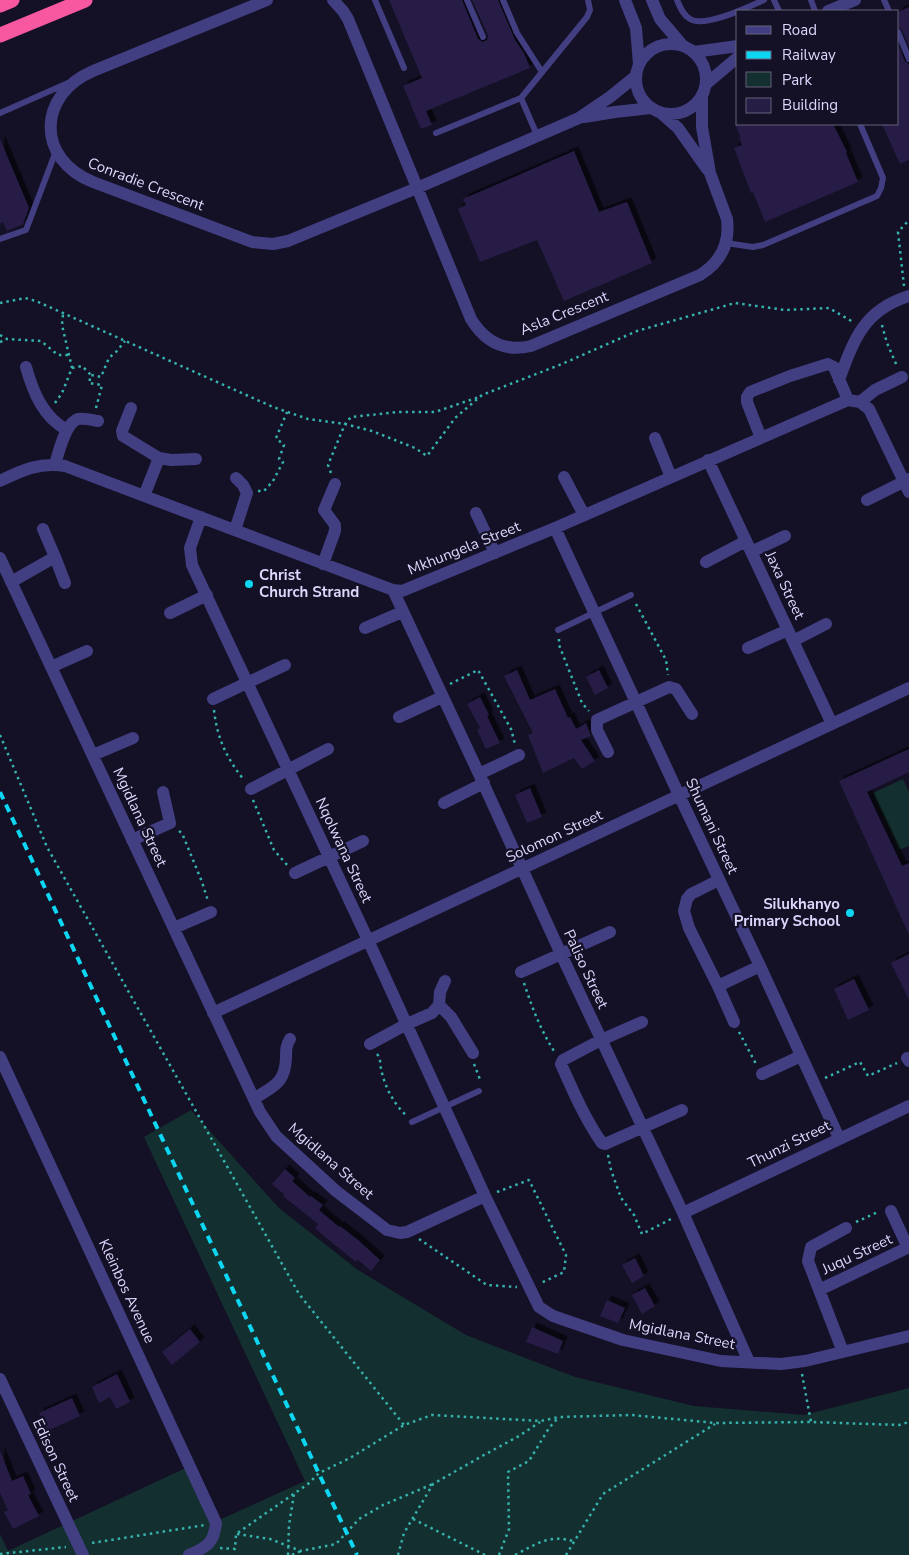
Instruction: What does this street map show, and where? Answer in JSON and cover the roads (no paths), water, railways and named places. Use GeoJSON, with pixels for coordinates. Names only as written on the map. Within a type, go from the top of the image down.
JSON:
{"type":"FeatureCollection","features":[{"type":"Feature","properties":{"kind":"highway"},"geometry":{"type":"LineString","coordinates":[[0,5],[12,0]]}},
{"type":"Feature","properties":{"kind":"highway"},"geometry":{"type":"LineString","coordinates":[[0,35],[85,0]]}},
{"type":"Feature","properties":{"kind":"street","name":"Conradie Crescent"},"geometry":{"type":"LineString","coordinates":[[267,0],[88,73],[74,81],[61,95],[53,113],[51,132],[56,151],[66,166],[83,178],[252,242],[265,245],[288,240],[417,188],[579,118],[615,112],[656,111]]}},
{"type":"Feature","properties":{"kind":"street"},"geometry":{"type":"LineString","coordinates":[[333,0],[348,19],[417,188]]}},
{"type":"Feature","properties":{"kind":"street"},"geometry":{"type":"LineString","coordinates":[[625,0],[636,28],[637,88],[642,99],[656,111],[673,115],[685,112],[695,105],[704,90],[736,58]]}},
{"type":"Feature","properties":{"kind":"street"},"geometry":{"type":"LineString","coordinates":[[652,0],[660,19],[702,61],[707,79],[704,90]]}},
{"type":"Feature","properties":{"kind":"street"},"geometry":{"type":"LineString","coordinates":[[830,10],[855,0]]}},
{"type":"Feature","properties":{"kind":"street"},"geometry":{"type":"LineString","coordinates":[[638,70],[646,54],[662,45],[671,44],[688,49],[736,46]]}},
{"type":"Feature","properties":{"kind":"street","name":"Conradie Crescent"},"geometry":{"type":"LineString","coordinates":[[579,118],[610,97],[638,70]]}},
{"type":"Feature","properties":{"kind":"street","name":"Asla Crescent"},"geometry":{"type":"LineString","coordinates":[[417,188],[471,319],[482,335],[490,341],[507,347],[523,348],[531,346],[700,274],[714,265],[719,258],[728,235],[727,219],[710,173],[702,128],[704,90]]}},
{"type":"Feature","properties":{"kind":"street","name":"Asla Crescent"},"geometry":{"type":"LineString","coordinates":[[656,111],[678,128],[710,173]]}},
{"type":"Feature","properties":{"kind":"street"},"geometry":{"type":"LineString","coordinates":[[839,380],[852,344],[862,327],[892,302],[907,296]]}},
{"type":"Feature","properties":{"kind":"street"},"geometry":{"type":"LineString","coordinates":[[760,438],[747,402],[750,392],[790,376],[828,364],[834,367],[839,380],[854,401],[869,409],[907,484],[867,500]]}},
{"type":"Feature","properties":{"kind":"street"},"geometry":{"type":"LineString","coordinates":[[26,367],[35,395],[54,422],[67,430]]}},
{"type":"Feature","properties":{"kind":"street","name":"Mkhungela Street"},"geometry":{"type":"LineString","coordinates":[[0,481],[27,468],[45,464],[55,464],[74,469],[323,564],[393,590],[402,591],[584,516],[760,438],[854,401],[902,376]]}},
{"type":"Feature","properties":{"kind":"street"},"geometry":{"type":"LineString","coordinates":[[131,408],[122,431],[123,436],[159,458],[171,460],[196,459]]}},
{"type":"Feature","properties":{"kind":"street"},"geometry":{"type":"LineString","coordinates":[[55,464],[71,423],[84,419],[98,421]]}},
{"type":"Feature","properties":{"kind":"street"},"geometry":{"type":"LineString","coordinates":[[656,438],[671,477]]}},
{"type":"Feature","properties":{"kind":"street"},"geometry":{"type":"LineString","coordinates":[[144,496],[159,458]]}},
{"type":"Feature","properties":{"kind":"street","name":"Jaxa Street"},"geometry":{"type":"LineString","coordinates":[[708,460],[832,724]]}},
{"type":"Feature","properties":{"kind":"street"},"geometry":{"type":"LineString","coordinates":[[564,477],[584,516]]}},
{"type":"Feature","properties":{"kind":"street"},"geometry":{"type":"LineString","coordinates":[[235,530],[246,496],[246,490],[236,478]]}},
{"type":"Feature","properties":{"kind":"street"},"geometry":{"type":"LineString","coordinates":[[323,564],[335,531],[335,525],[324,510],[335,484]]}},
{"type":"Feature","properties":{"kind":"street"},"geometry":{"type":"LineString","coordinates":[[476,513],[495,553]]}},
{"type":"Feature","properties":{"kind":"street","name":"Nqolwana Street"},"geometry":{"type":"LineString","coordinates":[[201,517],[190,553],[192,564],[330,858],[485,1196]]}},
{"type":"Feature","properties":{"kind":"street","name":"Shumani Street"},"geometry":{"type":"LineString","coordinates":[[555,528],[839,1138]]}},
{"type":"Feature","properties":{"kind":"street"},"geometry":{"type":"LineString","coordinates":[[43,529],[66,583]]}},
{"type":"Feature","properties":{"kind":"street"},"geometry":{"type":"LineString","coordinates":[[706,562],[785,536]]}},
{"type":"Feature","properties":{"kind":"street"},"geometry":{"type":"LineString","coordinates":[[12,582],[54,557]]}},
{"type":"Feature","properties":{"kind":"street","name":"Mgidlana Street"},"geometry":{"type":"LineString","coordinates":[[0,558],[254,1099],[269,1127],[287,1147],[336,1191],[387,1230],[400,1233],[407,1232],[485,1196],[539,1307],[544,1312],[623,1340],[721,1361],[781,1364],[804,1361],[909,1336]]}},
{"type":"Feature","properties":{"kind":"street","name":"Paliso Street"},"geometry":{"type":"LineString","coordinates":[[393,590],[683,1213],[750,1362]]}},
{"type":"Feature","properties":{"kind":"street"},"geometry":{"type":"LineString","coordinates":[[170,613],[207,595]]}},
{"type":"Feature","properties":{"kind":"street"},"geometry":{"type":"LineString","coordinates":[[365,628],[402,612]]}},
{"type":"Feature","properties":{"kind":"street"},"geometry":{"type":"LineString","coordinates":[[748,648],[826,624]]}},
{"type":"Feature","properties":{"kind":"street"},"geometry":{"type":"LineString","coordinates":[[51,667],[87,651]]}},
{"type":"Feature","properties":{"kind":"street"},"geometry":{"type":"LineString","coordinates":[[213,699],[285,665]]}},
{"type":"Feature","properties":{"kind":"street"},"geometry":{"type":"LineString","coordinates":[[608,752],[597,730],[597,720],[599,717],[636,703],[669,687],[676,690],[692,714]]}},
{"type":"Feature","properties":{"kind":"street","name":"Solomon Street"},"geometry":{"type":"LineString","coordinates":[[214,1013],[909,688]]}},
{"type":"Feature","properties":{"kind":"street"},"geometry":{"type":"LineString","coordinates":[[399,717],[441,693]]}},
{"type":"Feature","properties":{"kind":"street"},"geometry":{"type":"LineString","coordinates":[[93,755],[134,738]]}},
{"type":"Feature","properties":{"kind":"street"},"geometry":{"type":"LineString","coordinates":[[251,789],[328,749]]}},
{"type":"Feature","properties":{"kind":"street"},"geometry":{"type":"LineString","coordinates":[[444,804],[481,778],[519,755]]}},
{"type":"Feature","properties":{"kind":"street"},"geometry":{"type":"LineString","coordinates":[[132,840],[169,824],[170,820],[163,792]]}},
{"type":"Feature","properties":{"kind":"street"},"geometry":{"type":"LineString","coordinates":[[294,874],[363,841]]}},
{"type":"Feature","properties":{"kind":"street"},"geometry":{"type":"LineString","coordinates":[[719,880],[691,894],[687,899],[684,911],[689,928],[734,1022]]}},
{"type":"Feature","properties":{"kind":"street"},"geometry":{"type":"LineString","coordinates":[[174,928],[211,912]]}},
{"type":"Feature","properties":{"kind":"street"},"geometry":{"type":"LineString","coordinates":[[521,972],[610,932]]}},
{"type":"Feature","properties":{"kind":"street"},"geometry":{"type":"LineString","coordinates":[[718,986],[760,966]]}},
{"type":"Feature","properties":{"kind":"street"},"geometry":{"type":"LineString","coordinates":[[370,1044],[406,1024],[432,1013],[439,1005],[440,992],[445,981]]}},
{"type":"Feature","properties":{"kind":"street"},"geometry":{"type":"LineString","coordinates":[[439,1005],[451,1017],[474,1053]]}},
{"type":"Feature","properties":{"kind":"street"},"geometry":{"type":"LineString","coordinates":[[642,1022],[601,1040],[562,1062],[576,1099],[595,1134],[605,1144],[682,1110]]}},
{"type":"Feature","properties":{"kind":"street"},"geometry":{"type":"LineString","coordinates":[[254,1099],[282,1079],[285,1071],[286,1049],[290,1039]]}},
{"type":"Feature","properties":{"kind":"street"},"geometry":{"type":"LineString","coordinates":[[762,1074],[801,1056]]}},
{"type":"Feature","properties":{"kind":"street","name":"Kleinbos Avenue"},"geometry":{"type":"LineString","coordinates":[[0,1059],[216,1523],[214,1544],[189,1555]]}},
{"type":"Feature","properties":{"kind":"street","name":"Thunzi Street"},"geometry":{"type":"LineString","coordinates":[[683,1213],[909,1106]]}},
{"type":"Feature","properties":{"kind":"street"},"geometry":{"type":"LineString","coordinates":[[891,1211],[909,1247]]}},
{"type":"Feature","properties":{"kind":"street"},"geometry":{"type":"LineString","coordinates":[[843,1352],[808,1261],[811,1246],[846,1228]]}},
{"type":"Feature","properties":{"kind":"street","name":"Juqu Street"},"geometry":{"type":"LineString","coordinates":[[819,1290],[909,1247]]}},
{"type":"Feature","properties":{"kind":"street","name":"Edison Street"},"geometry":{"type":"LineString","coordinates":[[0,1379],[81,1550]]}},
{"type":"Feature","properties":{"kind":"lane"},"geometry":{"type":"LineString","coordinates":[[375,0],[404,68]]}},
{"type":"Feature","properties":{"kind":"lane"},"geometry":{"type":"LineString","coordinates":[[468,0],[483,38]]}},
{"type":"Feature","properties":{"kind":"lane"},"geometry":{"type":"LineString","coordinates":[[503,0],[516,33],[542,72]]}},
{"type":"Feature","properties":{"kind":"lane"},"geometry":{"type":"LineString","coordinates":[[436,133],[522,98],[587,17],[590,6],[588,0]]}},
{"type":"Feature","properties":{"kind":"lane"},"geometry":{"type":"LineString","coordinates":[[677,0],[686,16],[699,22],[736,12]]}},
{"type":"Feature","properties":{"kind":"lane"},"geometry":{"type":"LineString","coordinates":[[742,10],[764,0]]}},
{"type":"Feature","properties":{"kind":"lane"},"geometry":{"type":"LineString","coordinates":[[899,34],[909,59]]}},
{"type":"Feature","properties":{"kind":"lane"},"geometry":{"type":"LineString","coordinates":[[0,113],[74,81]]}},
{"type":"Feature","properties":{"kind":"lane"},"geometry":{"type":"LineString","coordinates":[[522,98],[536,135]]}},
{"type":"Feature","properties":{"kind":"lane"},"geometry":{"type":"LineString","coordinates":[[726,243],[753,247],[763,246],[877,196],[883,178],[860,125]]}},
{"type":"Feature","properties":{"kind":"lane"},"geometry":{"type":"LineString","coordinates":[[0,239],[26,230],[56,151]]}},
{"type":"Feature","properties":{"kind":"lane"},"geometry":{"type":"LineString","coordinates":[[558,630],[630,595]]}},
{"type":"Feature","properties":{"kind":"lane"},"geometry":{"type":"LineString","coordinates":[[412,1122],[479,1092]]}},
{"type":"Feature","properties":{"kind":"railway"},"geometry":{"type":"LineString","coordinates":[[0,792],[357,1555]]}},
{"type":"Feature","properties":{"kind":"place","name":"Christ Church Strand"},"geometry":{"type":"Point","coordinates":[249,584]}},
{"type":"Feature","properties":{"kind":"place","name":"Silukhanyo Primary School"},"geometry":{"type":"Point","coordinates":[850,913]}}]}
